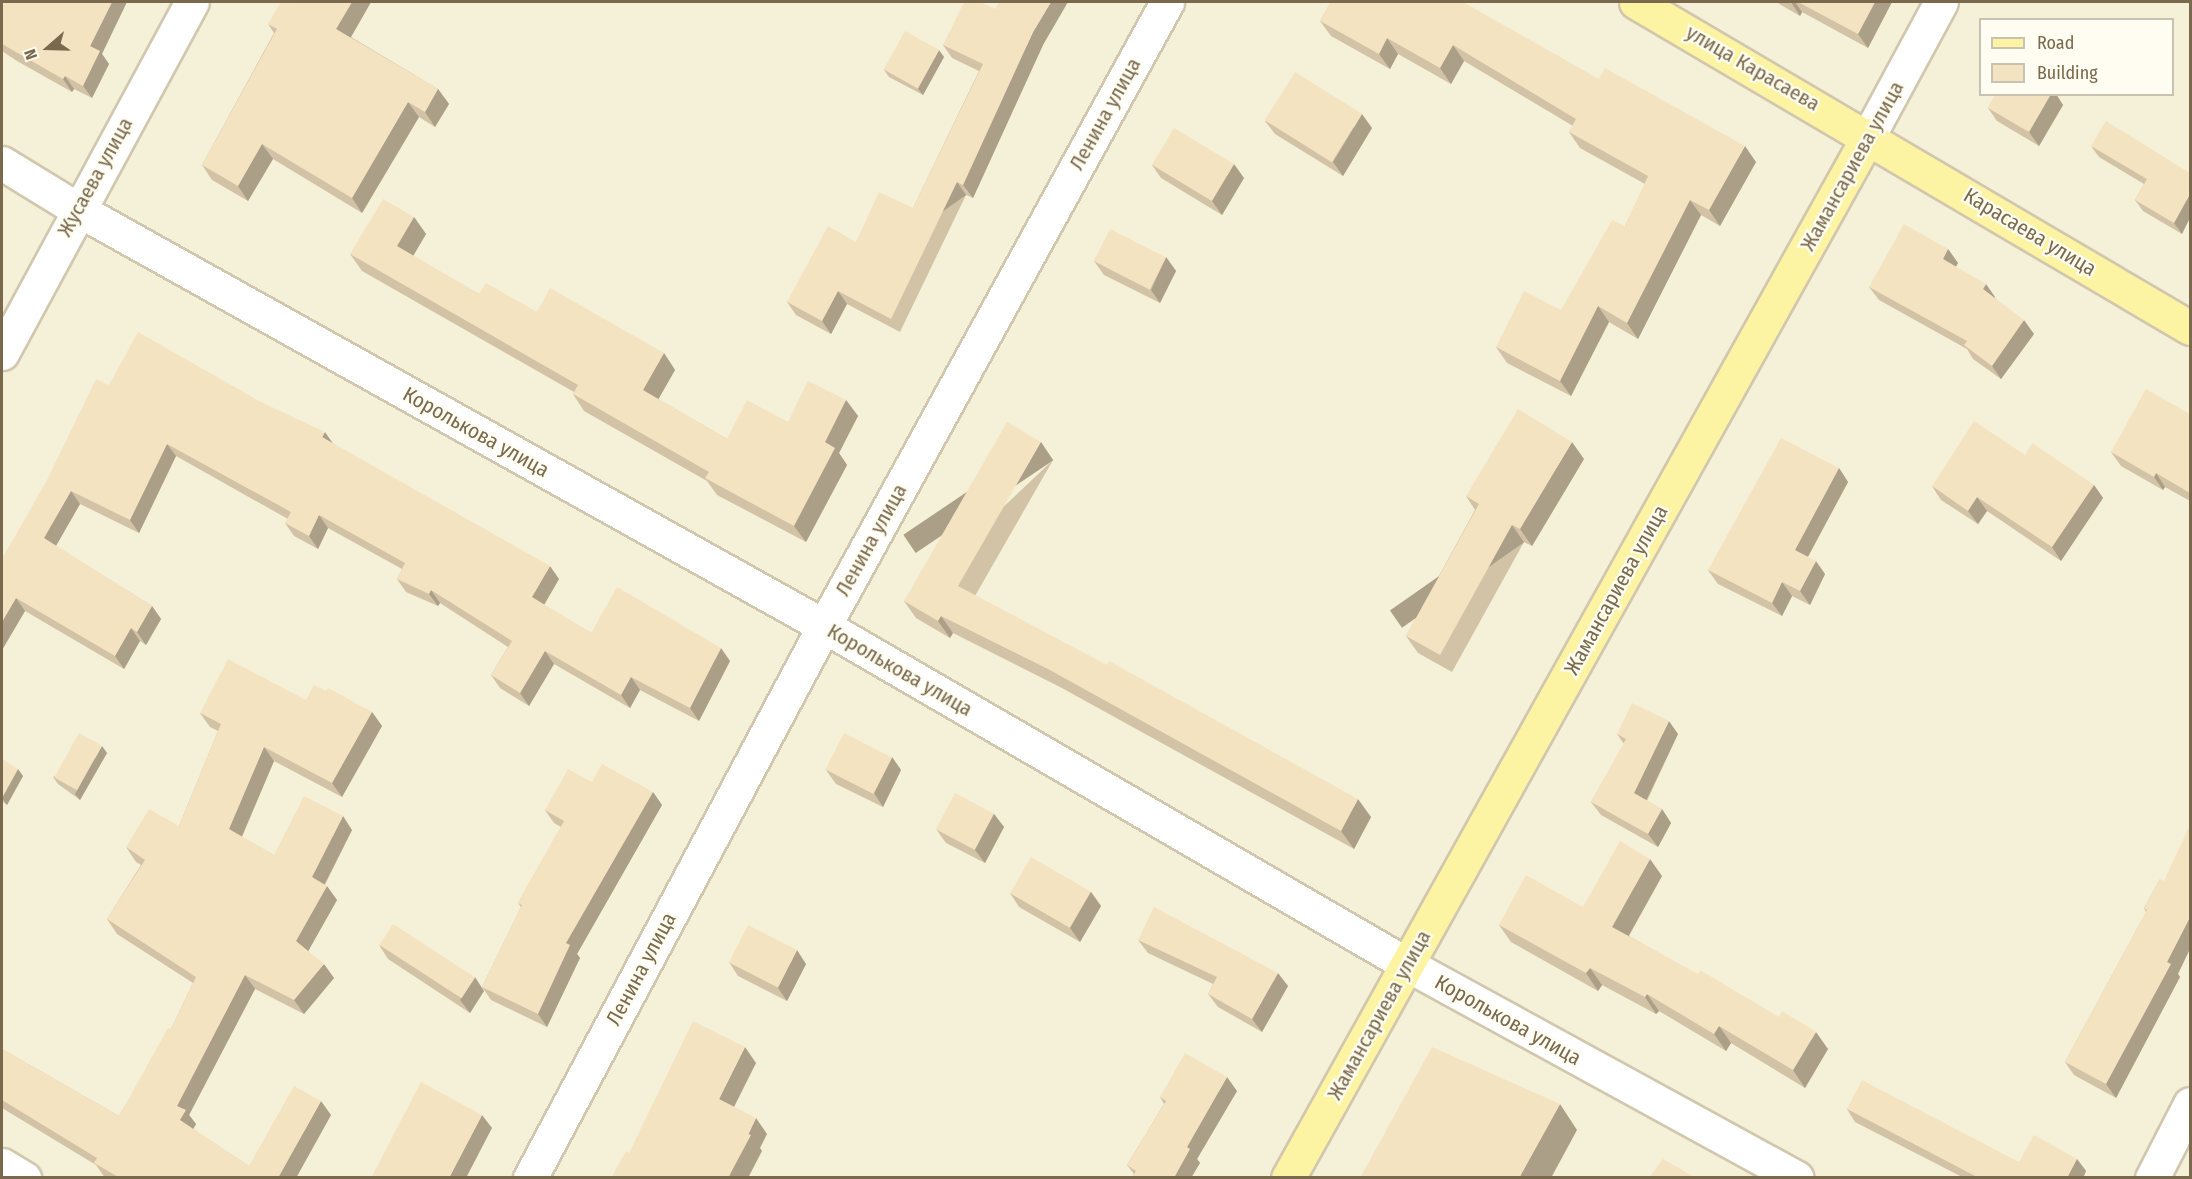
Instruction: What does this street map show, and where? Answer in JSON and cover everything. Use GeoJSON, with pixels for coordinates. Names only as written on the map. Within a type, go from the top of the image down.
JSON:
{"type":"FeatureCollection","features":[{"type":"Feature","properties":{"kind":"main road","name":"улица Карасаева"},"geometry":{"type":"LineString","coordinates":[[1636,2],[1869,135]]}},
{"type":"Feature","properties":{"kind":"main road","name":"Карасаева улица"},"geometry":{"type":"LineString","coordinates":[[1869,135],[2190,328]]}},
{"type":"Feature","properties":{"kind":"main road","name":"Жамансариева улица"},"geometry":{"type":"LineString","coordinates":[[1288,1178],[1869,135]]}},
{"type":"Feature","properties":{"kind":"street","name":"Жусаева улица"},"geometry":{"type":"LineString","coordinates":[[2,353],[77,209],[192,2]]}},
{"type":"Feature","properties":{"kind":"street","name":"Ленина улица"},"geometry":{"type":"LineString","coordinates":[[530,1178],[824,626],[1167,2]]}},
{"type":"Feature","properties":{"kind":"street","name":"Жамансариева улица"},"geometry":{"type":"LineString","coordinates":[[1869,135],[1941,2]]}},
{"type":"Feature","properties":{"kind":"street","name":"Королькова улица"},"geometry":{"type":"LineString","coordinates":[[2,163],[77,209],[824,626],[1408,965],[1797,1178]]}},
{"type":"Feature","properties":{"kind":"street"},"geometry":{"type":"LineString","coordinates":[[2152,1178],[2190,1104]]}},
{"type":"Feature","properties":{"kind":"street"},"geometry":{"type":"LineString","coordinates":[[2,1165],[24,1178]]}},
{"type":"Feature","properties":{"kind":"shaded area"},"geometry":{"type":"Polygon","coordinates":[[[2,2],[2190,2],[2190,1177],[2,1177],[2,2]]]}},
{"type":"Feature","properties":{"kind":"building"},"geometry":{"type":"Polygon","coordinates":[[[2,2],[112,2],[90,46],[100,51],[83,86],[65,76],[63,79],[2,44],[2,2]]]}},
{"type":"Feature","properties":{"kind":"building"},"geometry":{"type":"Polygon","coordinates":[[[281,2],[289,4],[291,2],[352,2],[336,29],[438,89],[425,112],[408,102],[352,198],[262,144],[238,186],[202,165],[277,29],[268,24],[281,2]]]}},
{"type":"Feature","properties":{"kind":"building"},"geometry":{"type":"Polygon","coordinates":[[[964,2],[980,2],[995,9],[999,2],[1051,2],[1033,32],[963,185],[957,182],[891,319],[838,291],[822,321],[787,302],[828,226],[856,242],[879,192],[913,208],[983,64],[943,45],[964,2]]]}},
{"type":"Feature","properties":{"kind":"building"},"geometry":{"type":"Polygon","coordinates":[[[1331,2],[1463,2],[1599,79],[1605,68],[1745,146],[1709,210],[1690,200],[1627,323],[1598,306],[1560,381],[1496,347],[1524,291],[1561,310],[1612,220],[1625,226],[1648,176],[1569,132],[1576,119],[1453,45],[1440,68],[1387,38],[1379,54],[1320,21],[1331,2]]]}},
{"type":"Feature","properties":{"kind":"building"},"geometry":{"type":"Polygon","coordinates":[[[1798,2],[1875,2],[1858,34],[1798,2]]]}},
{"type":"Feature","properties":{"kind":"building"},"geometry":{"type":"Polygon","coordinates":[[[905,31],[939,50],[918,88],[884,69],[905,31]]]}},
{"type":"Feature","properties":{"kind":"building"},"geometry":{"type":"Polygon","coordinates":[[[1295,72],[1362,114],[1332,162],[1265,120],[1295,72]]]}},
{"type":"Feature","properties":{"kind":"building"},"geometry":{"type":"Polygon","coordinates":[[[1995,96],[2050,96],[2029,132],[1988,108],[1995,96]]]}},
{"type":"Feature","properties":{"kind":"building"},"geometry":{"type":"Polygon","coordinates":[[[2106,121],[2190,173],[2190,194],[2174,223],[2135,200],[2147,179],[2091,146],[2106,121]]]}},
{"type":"Feature","properties":{"kind":"building"},"geometry":{"type":"Polygon","coordinates":[[[1174,128],[1234,164],[1212,201],[1152,165],[1174,128]]]}},
{"type":"Feature","properties":{"kind":"building"},"geometry":{"type":"Polygon","coordinates":[[[383,199],[414,217],[397,246],[479,294],[486,283],[537,312],[550,288],[664,353],[643,390],[727,439],[747,400],[788,422],[808,381],[846,400],[825,442],[835,448],[794,526],[705,478],[709,472],[573,394],[578,385],[350,254],[383,199]]]}},
{"type":"Feature","properties":{"kind":"building"},"geometry":{"type":"Polygon","coordinates":[[[1904,224],[1948,249],[1943,259],[1986,284],[1983,289],[2024,320],[1992,366],[1964,345],[1967,341],[1869,287],[1904,224]]]}},
{"type":"Feature","properties":{"kind":"building"},"geometry":{"type":"Polygon","coordinates":[[[1110,229],[1166,258],[1150,290],[1094,261],[1110,229]]]}},
{"type":"Feature","properties":{"kind":"building"},"geometry":{"type":"Polygon","coordinates":[[[138,332],[261,402],[325,432],[322,437],[550,566],[532,597],[591,633],[617,587],[721,648],[690,708],[631,677],[621,695],[545,651],[520,693],[491,675],[512,641],[431,590],[429,594],[397,579],[405,563],[319,515],[309,536],[285,523],[291,512],[167,444],[130,520],[71,491],[44,538],[152,606],[137,632],[131,628],[115,656],[16,598],[2,622],[2,559],[47,480],[96,379],[109,385],[138,332]]]}},
{"type":"Feature","properties":{"kind":"building"},"geometry":{"type":"Polygon","coordinates":[[[2146,389],[2190,414],[2190,493],[2156,473],[2154,477],[2111,452],[2146,389]]]}},
{"type":"Feature","properties":{"kind":"building"},"geometry":{"type":"Polygon","coordinates":[[[1518,409],[1572,442],[1520,529],[1512,525],[1440,655],[1406,636],[1479,504],[1466,496],[1518,409]]]}},
{"type":"Feature","properties":{"kind":"building"},"geometry":{"type":"Polygon","coordinates":[[[1974,421],[2025,455],[2032,443],[2094,485],[2052,547],[1977,497],[1968,511],[1932,486],[1974,421]]]}},
{"type":"Feature","properties":{"kind":"building"},"geometry":{"type":"Polygon","coordinates":[[[1007,422],[1041,442],[958,586],[1107,665],[1109,661],[1358,799],[1341,831],[1048,669],[941,616],[938,621],[904,601],[1007,422]]]}},
{"type":"Feature","properties":{"kind":"building"},"geometry":{"type":"Polygon","coordinates":[[[1781,438],[1839,468],[1795,550],[1816,561],[1800,591],[1782,582],[1772,603],[1708,570],[1781,438]]]}},
{"type":"Feature","properties":{"kind":"building"},"geometry":{"type":"Polygon","coordinates":[[[228,659],[306,700],[314,685],[326,691],[328,688],[372,712],[332,783],[264,747],[229,829],[274,855],[304,796],[343,816],[312,877],[327,886],[296,941],[324,964],[294,1000],[245,975],[177,1106],[186,1110],[180,1120],[249,1166],[294,1086],[321,1101],[278,1178],[120,1178],[94,1163],[97,1158],[2,1100],[2,1049],[119,1116],[168,1028],[171,1029],[196,977],[107,919],[145,860],[126,847],[149,809],[179,826],[221,724],[200,713],[228,659]]]}},
{"type":"Feature","properties":{"kind":"building"},"geometry":{"type":"Polygon","coordinates":[[[1632,703],[1669,721],[1634,793],[1662,809],[1648,834],[1591,802],[1626,739],[1617,734],[1632,703]]]}},
{"type":"Feature","properties":{"kind":"building"},"geometry":{"type":"Polygon","coordinates":[[[79,733],[102,746],[77,790],[54,778],[79,733]]]}},
{"type":"Feature","properties":{"kind":"building"},"geometry":{"type":"Polygon","coordinates":[[[844,733],[892,758],[874,794],[825,770],[844,733]]]}},
{"type":"Feature","properties":{"kind":"building"},"geometry":{"type":"Polygon","coordinates":[[[2,759],[18,769],[2,798],[2,759]]]}},
{"type":"Feature","properties":{"kind":"building"},"geometry":{"type":"Polygon","coordinates":[[[602,764],[653,792],[566,943],[570,945],[538,1014],[482,987],[522,905],[518,903],[564,821],[545,810],[568,769],[592,782],[602,764]]]}},
{"type":"Feature","properties":{"kind":"building"},"geometry":{"type":"Polygon","coordinates":[[[955,793],[994,814],[975,850],[936,829],[955,793]]]}},
{"type":"Feature","properties":{"kind":"building"},"geometry":{"type":"Polygon","coordinates":[[[2190,825],[2190,917],[2167,962],[2171,964],[2106,1084],[2065,1062],[2147,910],[2144,908],[2160,879],[2164,881],[2190,825]]]}},
{"type":"Feature","properties":{"kind":"building"},"geometry":{"type":"Polygon","coordinates":[[[1620,841],[1650,859],[1612,927],[1698,974],[1700,970],[1779,1017],[1782,1011],[1816,1032],[1793,1070],[1719,1026],[1714,1034],[1647,994],[1645,997],[1590,968],[1586,973],[1499,925],[1526,875],[1583,907],[1620,841]]]}},
{"type":"Feature","properties":{"kind":"building"},"geometry":{"type":"Polygon","coordinates":[[[1031,857],[1091,891],[1070,928],[1010,893],[1031,857]]]}},
{"type":"Feature","properties":{"kind":"building"},"geometry":{"type":"Polygon","coordinates":[[[1154,907],[1278,973],[1252,1019],[1208,994],[1217,977],[1138,940],[1154,907]]]}},
{"type":"Feature","properties":{"kind":"building"},"geometry":{"type":"Polygon","coordinates":[[[393,924],[475,977],[462,998],[379,945],[393,924]]]}},
{"type":"Feature","properties":{"kind":"building"},"geometry":{"type":"Polygon","coordinates":[[[748,925],[797,950],[778,987],[729,962],[748,925]]]}},
{"type":"Feature","properties":{"kind":"building"},"geometry":{"type":"Polygon","coordinates":[[[693,1021],[745,1047],[719,1099],[756,1118],[748,1134],[751,1135],[728,1178],[611,1178],[626,1151],[629,1153],[693,1021]]]}},
{"type":"Feature","properties":{"kind":"building"},"geometry":{"type":"Polygon","coordinates":[[[1432,1047],[1560,1104],[1519,1178],[1360,1178],[1432,1047]]]}},
{"type":"Feature","properties":{"kind":"building"},"geometry":{"type":"Polygon","coordinates":[[[1185,1053],[1227,1077],[1187,1147],[1190,1149],[1174,1178],[1132,1178],[1136,1171],[1127,1165],[1166,1101],[1160,1097],[1185,1053]]]}},
{"type":"Feature","properties":{"kind":"building"},"geometry":{"type":"Polygon","coordinates":[[[1862,1080],[2019,1162],[2034,1135],[2077,1159],[2067,1178],[1979,1178],[1847,1109],[1862,1080]]]}},
{"type":"Feature","properties":{"kind":"building"},"geometry":{"type":"Polygon","coordinates":[[[421,1082],[482,1115],[449,1178],[371,1178],[421,1082]]]}},
{"type":"Feature","properties":{"kind":"building"},"geometry":{"type":"Polygon","coordinates":[[[1663,1159],[1696,1178],[1649,1178],[1663,1159]]]}}]}
